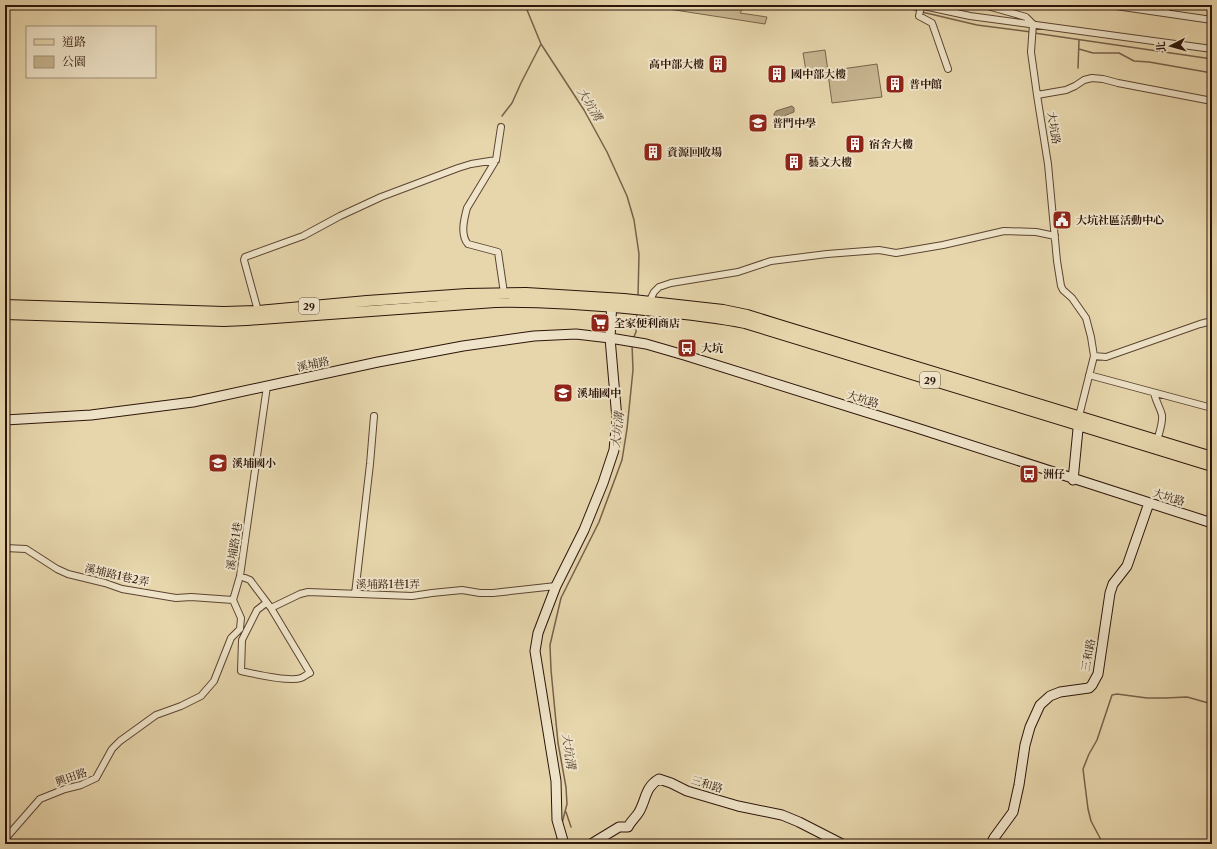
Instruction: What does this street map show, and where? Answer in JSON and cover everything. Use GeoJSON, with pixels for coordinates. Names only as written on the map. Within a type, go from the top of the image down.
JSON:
{"type":"FeatureCollection","features":[{"type":"Feature","properties":{"kind":"main road","name":"29"},"geometry":{"type":"LineString","coordinates":[[5,305],[224,312],[258,311],[367,301],[526,293],[648,306],[721,318],[744,324],[1079,421],[1212,457]]}},
{"type":"Feature","properties":{"kind":"main road","name":"29"},"geometry":{"type":"LineString","coordinates":[[5,314],[224,321],[495,302],[612,302]]}},
{"type":"Feature","properties":{"kind":"main road","name":"29"},"geometry":{"type":"LineString","coordinates":[[1079,421],[1212,466]]}},
{"type":"Feature","properties":{"kind":"street"},"geometry":{"type":"LineString","coordinates":[[948,69],[932,23],[919,16],[920,5],[970,16],[1212,49]]}},
{"type":"Feature","properties":{"kind":"street"},"geometry":{"type":"LineString","coordinates":[[984,5],[1026,18],[1033,24]]}},
{"type":"Feature","properties":{"kind":"street"},"geometry":{"type":"LineString","coordinates":[[1109,5],[1212,20]]}},
{"type":"Feature","properties":{"kind":"street"},"geometry":{"type":"LineString","coordinates":[[1165,13],[1168,5]]}},
{"type":"Feature","properties":{"kind":"street","name":"大坑路"},"geometry":{"type":"LineString","coordinates":[[1033,24],[1032,52],[1036,96],[1048,164],[1054,236],[1061,286],[1063,290],[1072,298],[1086,318],[1094,356],[1079,421],[1073,480]]}},
{"type":"Feature","properties":{"kind":"street"},"geometry":{"type":"LineString","coordinates":[[1036,96],[1066,90],[1084,80],[1092,78],[1212,101]]}},
{"type":"Feature","properties":{"kind":"street"},"geometry":{"type":"LineString","coordinates":[[501,127],[496,160],[467,208],[464,217],[463,233],[465,241],[468,244],[498,252],[504,293]]}},
{"type":"Feature","properties":{"kind":"street"},"geometry":{"type":"LineString","coordinates":[[258,311],[244,260],[245,257],[303,236],[340,216],[381,197],[458,168],[471,164],[496,160]]}},
{"type":"Feature","properties":{"kind":"street"},"geometry":{"type":"LineString","coordinates":[[648,306],[654,292],[659,287],[671,283],[738,272],[772,260],[879,250],[896,253],[943,245],[1004,231],[1036,232],[1054,236]]}},
{"type":"Feature","properties":{"kind":"street"},"geometry":{"type":"LineString","coordinates":[[564,842],[557,820],[556,781],[535,651],[538,633],[556,586],[584,530],[603,483],[614,450],[617,419],[610,338],[612,302]]}},
{"type":"Feature","properties":{"kind":"street"},"geometry":{"type":"LineString","coordinates":[[1094,356],[1106,357],[1212,321]]}},
{"type":"Feature","properties":{"kind":"street","name":"溪埔路"},"geometry":{"type":"LineString","coordinates":[[5,420],[91,415],[193,402],[378,362],[504,339],[576,334],[626,341]]}},
{"type":"Feature","properties":{"kind":"street","name":"大坑路"},"geometry":{"type":"LineString","coordinates":[[626,341],[646,344],[917,428],[1073,480],[1212,523]]}},
{"type":"Feature","properties":{"kind":"street"},"geometry":{"type":"LineString","coordinates":[[1090,375],[1212,408]]}},
{"type":"Feature","properties":{"kind":"street","name":"溪埔路1巷"},"geometry":{"type":"LineString","coordinates":[[233,600],[240,576],[267,386]]}},
{"type":"Feature","properties":{"kind":"street"},"geometry":{"type":"LineString","coordinates":[[1154,393],[1162,415],[1157,441]]}},
{"type":"Feature","properties":{"kind":"street"},"geometry":{"type":"LineString","coordinates":[[355,594],[374,416]]}},
{"type":"Feature","properties":{"kind":"street","name":"三和路"},"geometry":{"type":"LineString","coordinates":[[991,844],[1013,812],[1025,745],[1030,728],[1040,705],[1046,698],[1060,692],[1089,688],[1092,686],[1098,674],[1110,593],[1113,584],[1127,566],[1149,504]]}},
{"type":"Feature","properties":{"kind":"street","name":"溪埔路1巷2弄"},"geometry":{"type":"LineString","coordinates":[[5,548],[26,548],[57,569],[68,574],[105,583],[122,589],[176,598],[191,597],[233,600]]}},
{"type":"Feature","properties":{"kind":"street"},"geometry":{"type":"LineString","coordinates":[[240,576],[250,580],[271,608],[310,673],[302,678],[270,677],[241,670],[242,640],[257,610],[266,603]]}},
{"type":"Feature","properties":{"kind":"street","name":"溪埔路1巷1弄"},"geometry":{"type":"LineString","coordinates":[[271,608],[300,594],[308,592],[412,596],[462,590],[480,593],[493,593],[556,586]]}},
{"type":"Feature","properties":{"kind":"street","name":"興田路"},"geometry":{"type":"LineString","coordinates":[[5,840],[40,799],[65,789],[82,785],[96,778],[112,749],[120,741],[156,716],[201,696],[214,681],[231,638],[240,629],[241,618],[233,600]]}},
{"type":"Feature","properties":{"kind":"street","name":"三和路"},"geometry":{"type":"LineString","coordinates":[[590,844],[619,827],[628,827],[630,822],[640,812],[644,798],[650,787],[659,779],[687,791],[738,806],[788,817],[842,844]]}},
{"type":"Feature","properties":{"kind":"green space"},"geometry":{"type":"Polygon","coordinates":[[[662,5],[745,5],[740,13],[767,17],[765,24],[662,8],[662,5]]]}},
{"type":"Feature","properties":{"kind":"green space"},"geometry":{"type":"Polygon","coordinates":[[[825,50],[828,71],[877,64],[882,97],[832,103],[828,74],[807,77],[803,53],[825,50]]]}},
{"type":"Feature","properties":{"kind":"shaded area"},"geometry":{"type":"Polygon","coordinates":[[[792,106],[794,108],[794,112],[786,115],[780,121],[775,120],[774,114],[776,111],[792,106]]]}},
{"type":"Feature","properties":{"kind":"waterway","name":"大坑溝"},"geometry":{"type":"LineString","coordinates":[[525,5],[541,44],[584,110],[607,152],[627,196],[634,220],[639,254],[638,297]]}},
{"type":"Feature","properties":{"kind":"waterway"},"geometry":{"type":"LineString","coordinates":[[897,5],[919,11]]}},
{"type":"Feature","properties":{"kind":"waterway"},"geometry":{"type":"LineString","coordinates":[[922,12],[977,25],[1031,32]]}},
{"type":"Feature","properties":{"kind":"waterway"},"geometry":{"type":"LineString","coordinates":[[1034,33],[1212,59]]}},
{"type":"Feature","properties":{"kind":"waterway"},"geometry":{"type":"LineString","coordinates":[[1078,68],[1079,40]]}},
{"type":"Feature","properties":{"kind":"waterway"},"geometry":{"type":"LineString","coordinates":[[502,116],[512,103],[541,44]]}},
{"type":"Feature","properties":{"kind":"waterway"},"geometry":{"type":"LineString","coordinates":[[1079,49],[1093,53],[1119,53],[1134,61],[1149,62],[1212,73]]}},
{"type":"Feature","properties":{"kind":"waterway","name":"大坑溝"},"geometry":{"type":"LineString","coordinates":[[633,339],[636,332],[637,313]]}},
{"type":"Feature","properties":{"kind":"waterway","name":"大坑溝"},"geometry":{"type":"LineString","coordinates":[[562,823],[567,804],[566,787],[558,743],[550,645],[561,598],[599,522],[622,460],[627,429],[633,370],[632,344]]}},
{"type":"Feature","properties":{"kind":"waterway"},"geometry":{"type":"LineString","coordinates":[[1100,844],[1101,840],[1091,821],[1088,809],[1083,769],[1097,740],[1112,695],[1117,694],[1147,698],[1187,697],[1212,704]]}},
{"type":"Feature","properties":{"kind":"waterway"},"geometry":{"type":"LineString","coordinates":[[566,812],[571,827]]}},
{"type":"Feature","properties":{"kind":"waterway","name":"大坑溝"},"geometry":{"type":"LineString","coordinates":[[555,844],[558,836]]}},
{"type":"Feature","properties":{"kind":"place","name":"高中部大樓"},"geometry":{"type":"Point","coordinates":[718,64]}},
{"type":"Feature","properties":{"kind":"place","name":"國中部大樓"},"geometry":{"type":"Point","coordinates":[777,74]}},
{"type":"Feature","properties":{"kind":"place","name":"普中館"},"geometry":{"type":"Point","coordinates":[895,84]}},
{"type":"Feature","properties":{"kind":"place","name":"普門中學"},"geometry":{"type":"Point","coordinates":[758,123]}},
{"type":"Feature","properties":{"kind":"place","name":"宿舍大樓"},"geometry":{"type":"Point","coordinates":[855,144]}},
{"type":"Feature","properties":{"kind":"place","name":"資源回收場"},"geometry":{"type":"Point","coordinates":[653,152]}},
{"type":"Feature","properties":{"kind":"place","name":"藝文大樓"},"geometry":{"type":"Point","coordinates":[794,162]}},
{"type":"Feature","properties":{"kind":"place","name":"大坑社區活動中心"},"geometry":{"type":"Point","coordinates":[1062,220]}},
{"type":"Feature","properties":{"kind":"place","name":"全家便利商店"},"geometry":{"type":"Point","coordinates":[600,323]}},
{"type":"Feature","properties":{"kind":"place","name":"大坑"},"geometry":{"type":"Point","coordinates":[687,348]}},
{"type":"Feature","properties":{"kind":"place","name":"溪埔國中"},"geometry":{"type":"Point","coordinates":[563,393]}},
{"type":"Feature","properties":{"kind":"place","name":"溪埔國小"},"geometry":{"type":"Point","coordinates":[218,463]}},
{"type":"Feature","properties":{"kind":"place","name":"洲仔"},"geometry":{"type":"Point","coordinates":[1029,474]}}]}
